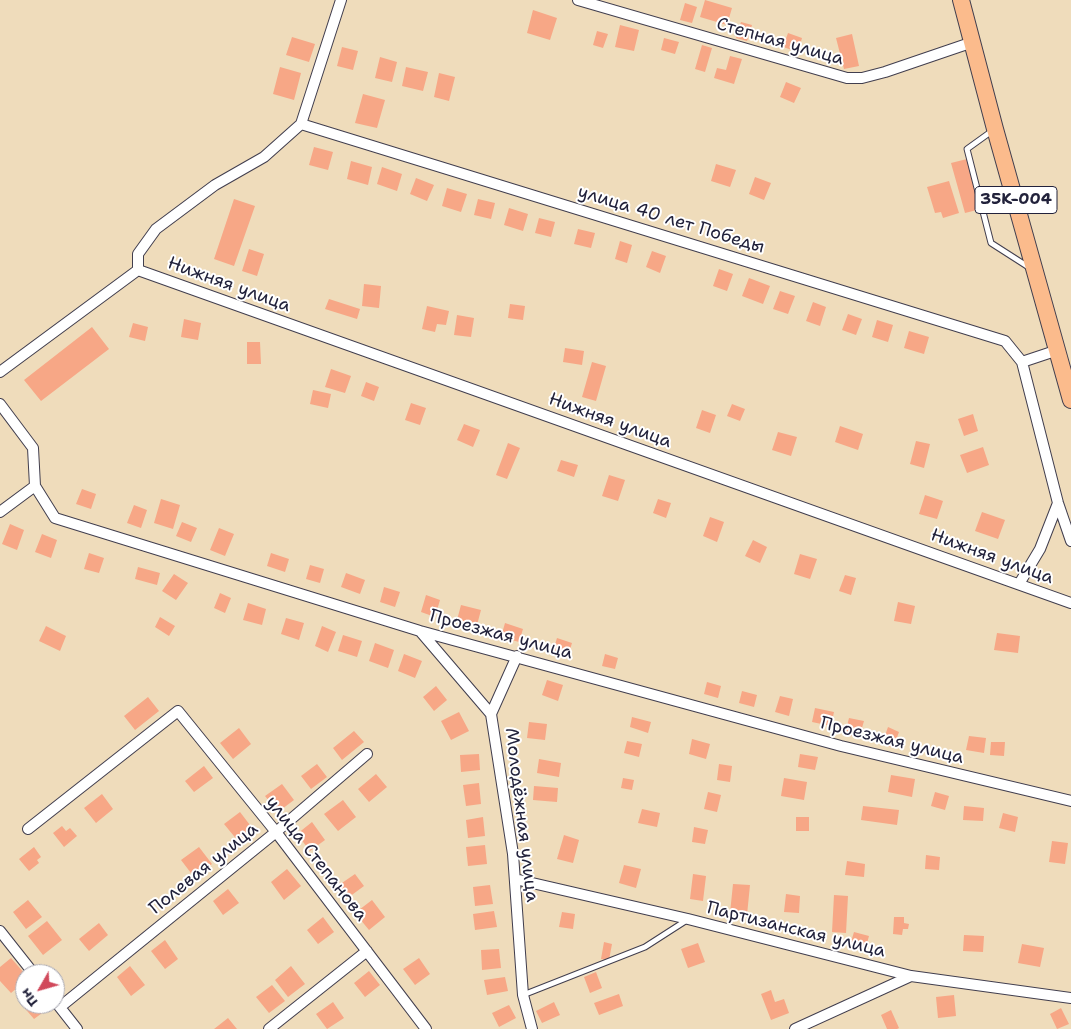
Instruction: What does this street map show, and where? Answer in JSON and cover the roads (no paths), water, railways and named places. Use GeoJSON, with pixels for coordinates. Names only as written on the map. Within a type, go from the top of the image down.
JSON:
{"type":"FeatureCollection","features":[{"type":"Feature","properties":{"kind":"main road","name":"35К-004"},"geometry":{"type":"LineString","coordinates":[[961,0],[1071,400]]}},
{"type":"Feature","properties":{"kind":"street"},"geometry":{"type":"LineString","coordinates":[[0,372],[138,270],[138,254],[156,229],[215,185],[264,157],[301,124],[341,0]]}},
{"type":"Feature","properties":{"kind":"street","name":"Степная улица"},"geometry":{"type":"LineString","coordinates":[[578,0],[847,78],[885,72],[972,42]]}},
{"type":"Feature","properties":{"kind":"street","name":"улица 40 лет Победы"},"geometry":{"type":"LineString","coordinates":[[301,124],[1005,341],[1022,362]]}},
{"type":"Feature","properties":{"kind":"street","name":"Нижняя улица"},"geometry":{"type":"LineString","coordinates":[[138,270],[1071,603]]}},
{"type":"Feature","properties":{"kind":"street"},"geometry":{"type":"LineString","coordinates":[[1058,350],[1022,362],[1058,503],[1071,541]]}},
{"type":"Feature","properties":{"kind":"street","name":"Проезжая улица"},"geometry":{"type":"LineString","coordinates":[[0,404],[33,448],[35,486],[54,518],[420,631],[841,746],[1071,801]]}},
{"type":"Feature","properties":{"kind":"street"},"geometry":{"type":"LineString","coordinates":[[0,512],[35,486]]}},
{"type":"Feature","properties":{"kind":"street"},"geometry":{"type":"LineString","coordinates":[[1019,584],[1040,549],[1058,503]]}},
{"type":"Feature","properties":{"kind":"street","name":"Молодёжная улица"},"geometry":{"type":"LineString","coordinates":[[420,631],[491,714],[513,854],[522,995],[532,1029]]}},
{"type":"Feature","properties":{"kind":"street"},"geometry":{"type":"LineString","coordinates":[[491,714],[516,656]]}},
{"type":"Feature","properties":{"kind":"street","name":"улица Степанова"},"geometry":{"type":"LineString","coordinates":[[28,829],[178,711],[276,832],[426,1029]]}},
{"type":"Feature","properties":{"kind":"street","name":"Полевая улица"},"geometry":{"type":"LineString","coordinates":[[65,998],[276,832],[367,754]]}},
{"type":"Feature","properties":{"kind":"street","name":"Партизанская улица"},"geometry":{"type":"LineString","coordinates":[[514,879],[688,919],[911,976],[1071,998]]}},
{"type":"Feature","properties":{"kind":"street"},"geometry":{"type":"LineString","coordinates":[[0,931],[26,964]]}},
{"type":"Feature","properties":{"kind":"street"},"geometry":{"type":"LineString","coordinates":[[269,1029],[366,951]]}},
{"type":"Feature","properties":{"kind":"street"},"geometry":{"type":"LineString","coordinates":[[795,1029],[911,976]]}},
{"type":"Feature","properties":{"kind":"street"},"geometry":{"type":"LineString","coordinates":[[65,1014],[77,1029]]}},
{"type":"Feature","properties":{"kind":"lane"},"geometry":{"type":"LineString","coordinates":[[995,129],[967,149],[992,243],[1037,272]]}},
{"type":"Feature","properties":{"kind":"lane"},"geometry":{"type":"LineString","coordinates":[[522,995],[645,946],[688,919]]}}]}
